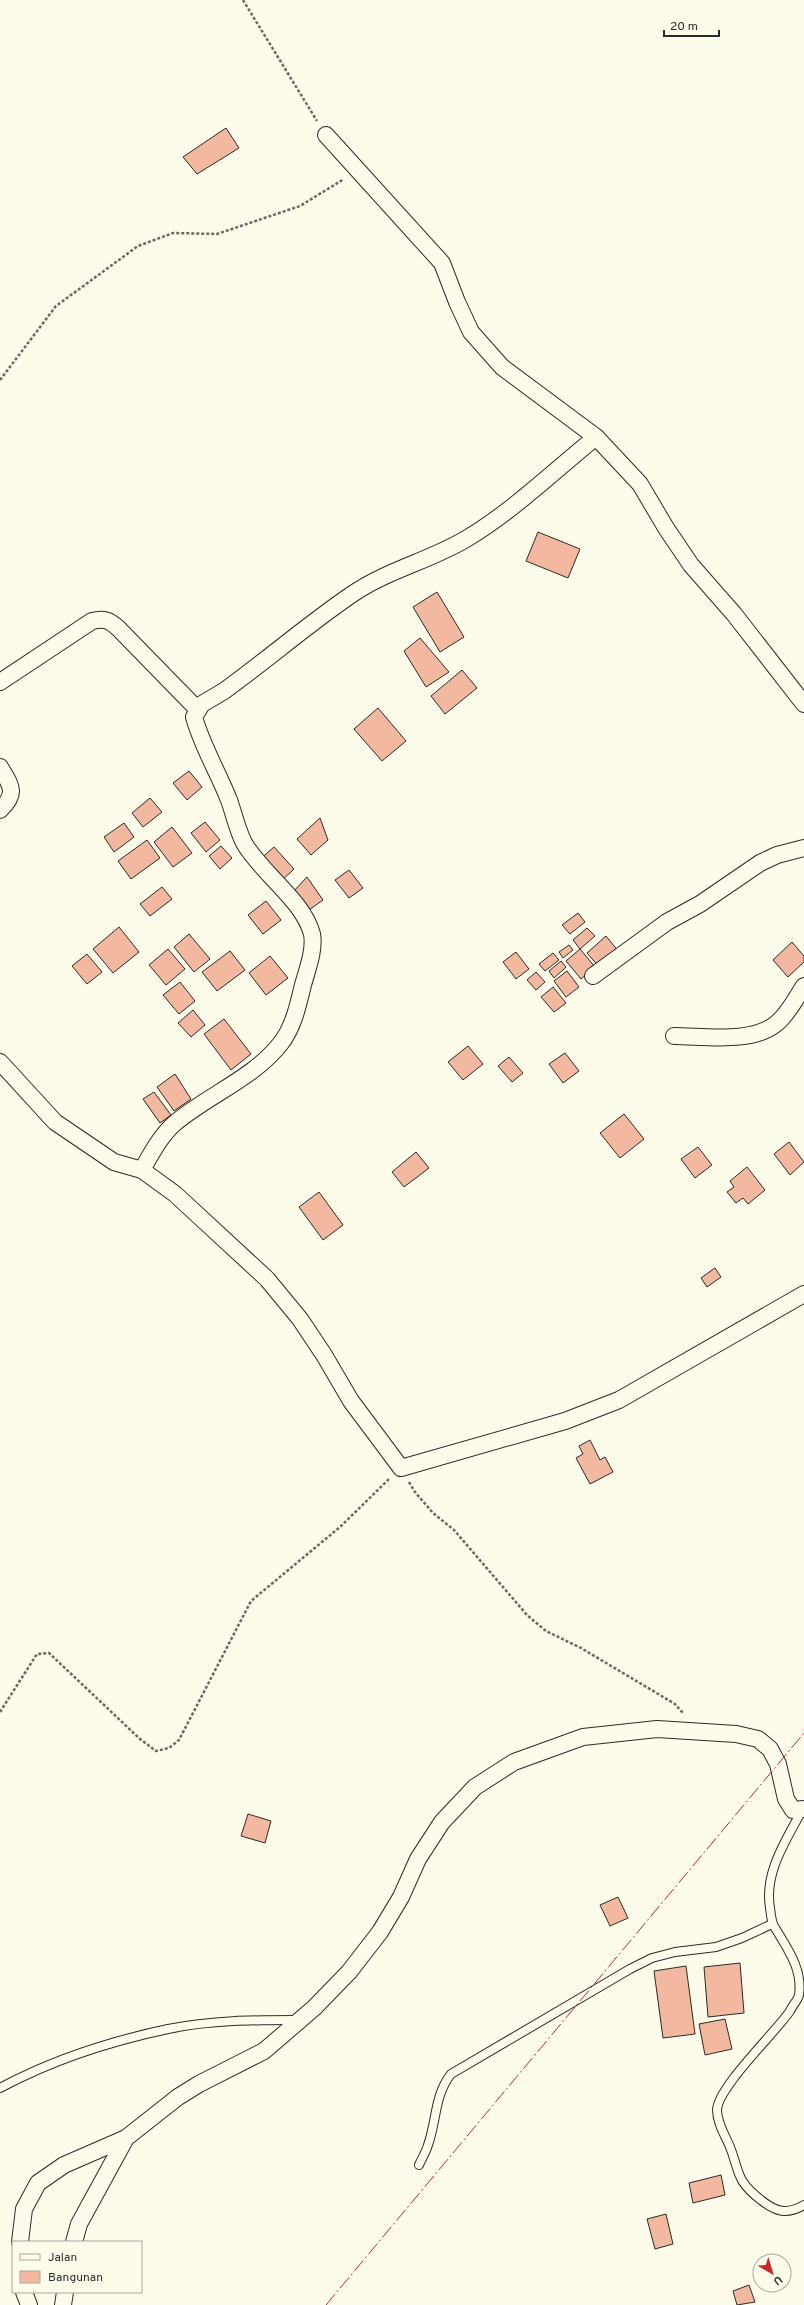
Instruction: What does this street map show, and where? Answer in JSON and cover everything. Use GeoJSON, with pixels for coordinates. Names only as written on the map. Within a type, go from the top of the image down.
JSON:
{"type":"FeatureCollection","features":[{"type":"Feature","properties":{"kind":"street"},"geometry":{"type":"LineString","coordinates":[[326,135],[442,263],[457,302],[472,332],[502,367],[596,437],[640,484],[666,528],[691,565],[734,614],[804,704]]}},
{"type":"Feature","properties":{"kind":"street"},"geometry":{"type":"LineString","coordinates":[[142,1170],[160,1139],[174,1123],[256,1066],[280,1044],[293,1023],[310,959],[312,935],[305,917],[258,863],[244,842],[229,801],[198,732],[194,717],[198,710],[202,704],[224,691],[352,594],[396,570],[436,555],[466,539],[497,518],[596,437]]}},
{"type":"Feature","properties":{"kind":"street"},"geometry":{"type":"LineString","coordinates":[[0,682],[92,621],[102,619],[109,620],[118,628],[198,710]]}},
{"type":"Feature","properties":{"kind":"street"},"geometry":{"type":"LineString","coordinates":[[0,767],[12,790],[11,800],[0,810]]}},
{"type":"Feature","properties":{"kind":"street"},"geometry":{"type":"LineString","coordinates":[[593,976],[667,922],[700,904],[760,864],[777,855],[804,848]]}},
{"type":"Feature","properties":{"kind":"street"},"geometry":{"type":"LineString","coordinates":[[674,1036],[739,1036],[761,1034],[777,1023],[804,986]]}},
{"type":"Feature","properties":{"kind":"street"},"geometry":{"type":"LineString","coordinates":[[0,1062],[55,1122],[114,1162],[142,1170],[176,1194],[202,1216],[267,1279],[300,1318],[351,1401],[401,1468],[564,1421],[619,1400],[804,1294]]}},
{"type":"Feature","properties":{"kind":"street"},"geometry":{"type":"LineString","coordinates":[[20,2241],[24,2209],[38,2183],[64,2165],[126,2138],[178,2097],[199,2084],[264,2052],[302,2020],[363,1956],[380,1932],[400,1897],[418,1859],[442,1822],[475,1787],[514,1762],[583,1737],[657,1729],[698,1730],[758,1739],[770,1750],[778,1764],[786,1799],[794,1810],[803,1810]]}},
{"type":"Feature","properties":{"kind":"street"},"geometry":{"type":"LineString","coordinates":[[74,2241],[78,2224],[126,2138]]}},
{"type":"Feature","properties":{"kind":"street"},"geometry":{"type":"LineString","coordinates":[[24,2293],[29,2305]]}},
{"type":"Feature","properties":{"kind":"street"},"geometry":{"type":"LineString","coordinates":[[63,2305],[65,2293]]}},
{"type":"Feature","properties":{"kind":"lane"},"geometry":{"type":"LineString","coordinates":[[803,1810],[772,1869],[768,1896],[772,1924],[795,1962],[801,1997],[724,2092],[717,2110],[720,2124],[730,2147],[738,2177],[748,2190],[765,2203],[781,2211],[793,2212],[804,2205]]}},
{"type":"Feature","properties":{"kind":"lane"},"geometry":{"type":"LineString","coordinates":[[419,2165],[429,2144],[437,2102],[442,2085],[451,2074],[630,1969],[652,1958],[676,1952],[716,1947],[742,1938],[772,1924]]}},
{"type":"Feature","properties":{"kind":"lane"},"geometry":{"type":"LineString","coordinates":[[0,2088],[69,2057],[168,2029],[229,2021],[302,2020]]}},
{"type":"Feature","properties":{"kind":"path"},"geometry":{"type":"LineString","coordinates":[[243,0],[326,135]]}},
{"type":"Feature","properties":{"kind":"path"},"geometry":{"type":"LineString","coordinates":[[0,380],[56,306],[138,246],[172,233],[217,234],[300,206],[359,170]]}},
{"type":"Feature","properties":{"kind":"path"},"geometry":{"type":"LineString","coordinates":[[0,1712],[37,1654],[49,1653],[145,1743],[156,1751],[169,1748],[179,1740],[251,1601],[340,1527],[401,1468],[415,1492],[434,1513],[454,1530],[527,1615],[546,1631],[581,1648],[675,1704],[698,1730]]}},
{"type":"Feature","properties":{"kind":"building"},"geometry":{"type":"Polygon","coordinates":[[[226,128],[239,148],[197,174],[183,157],[226,128]]]}},
{"type":"Feature","properties":{"kind":"building"},"geometry":{"type":"Polygon","coordinates":[[[538,532],[580,549],[568,578],[526,561],[538,532]]]}},
{"type":"Feature","properties":{"kind":"building"},"geometry":{"type":"Polygon","coordinates":[[[437,592],[464,637],[440,652],[413,607],[437,592]]]}},
{"type":"Feature","properties":{"kind":"building"},"geometry":{"type":"Polygon","coordinates":[[[420,638],[449,672],[426,687],[404,651],[420,638]]]}},
{"type":"Feature","properties":{"kind":"building"},"geometry":{"type":"Polygon","coordinates":[[[462,670],[477,688],[445,714],[431,696],[462,670]]]}},
{"type":"Feature","properties":{"kind":"building"},"geometry":{"type":"Polygon","coordinates":[[[378,708],[406,741],[382,761],[354,729],[378,708]]]}},
{"type":"Feature","properties":{"kind":"building"},"geometry":{"type":"Polygon","coordinates":[[[189,771],[202,787],[187,800],[173,783],[189,771]]]}},
{"type":"Feature","properties":{"kind":"building"},"geometry":{"type":"Polygon","coordinates":[[[150,798],[162,812],[143,827],[132,813],[150,798]]]}},
{"type":"Feature","properties":{"kind":"building"},"geometry":{"type":"Polygon","coordinates":[[[320,818],[328,840],[311,855],[297,839],[320,818]]]}},
{"type":"Feature","properties":{"kind":"building"},"geometry":{"type":"Polygon","coordinates":[[[205,822],[220,840],[206,852],[191,833],[205,822]]]}},
{"type":"Feature","properties":{"kind":"building"},"geometry":{"type":"Polygon","coordinates":[[[124,823],[134,837],[114,852],[104,837],[124,823]]]}},
{"type":"Feature","properties":{"kind":"building"},"geometry":{"type":"Polygon","coordinates":[[[172,827],[192,853],[173,867],[154,842],[172,827]]]}},
{"type":"Feature","properties":{"kind":"building"},"geometry":{"type":"Polygon","coordinates":[[[147,840],[160,858],[131,879],[118,861],[147,840]]]}},
{"type":"Feature","properties":{"kind":"building"},"geometry":{"type":"Polygon","coordinates":[[[221,846],[232,858],[220,869],[209,856],[221,846]]]}},
{"type":"Feature","properties":{"kind":"building"},"geometry":{"type":"Polygon","coordinates":[[[274,847],[294,869],[279,883],[258,861],[274,847]]]}},
{"type":"Feature","properties":{"kind":"building"},"geometry":{"type":"Polygon","coordinates":[[[349,870],[363,888],[349,898],[335,880],[349,870]]]}},
{"type":"Feature","properties":{"kind":"building"},"geometry":{"type":"Polygon","coordinates":[[[307,877],[323,900],[306,912],[292,893],[307,877]]]}},
{"type":"Feature","properties":{"kind":"building"},"geometry":{"type":"Polygon","coordinates":[[[162,887],[172,899],[150,916],[140,904],[162,887]]]}},
{"type":"Feature","properties":{"kind":"building"},"geometry":{"type":"Polygon","coordinates":[[[266,901],[281,920],[263,934],[248,915],[266,901]]]}},
{"type":"Feature","properties":{"kind":"building"},"geometry":{"type":"Polygon","coordinates":[[[578,913],[585,922],[570,934],[562,925],[578,913]]]}},
{"type":"Feature","properties":{"kind":"building"},"geometry":{"type":"Polygon","coordinates":[[[119,927],[139,952],[113,973],[93,949],[119,927]]]}},
{"type":"Feature","properties":{"kind":"building"},"geometry":{"type":"Polygon","coordinates":[[[587,928],[595,936],[580,949],[573,940],[587,928]]]}},
{"type":"Feature","properties":{"kind":"building"},"geometry":{"type":"Polygon","coordinates":[[[189,934],[210,959],[194,972],[174,947],[189,934]]]}},
{"type":"Feature","properties":{"kind":"building"},"geometry":{"type":"Polygon","coordinates":[[[606,936],[619,952],[600,968],[587,953],[606,936]]]}},
{"type":"Feature","properties":{"kind":"building"},"geometry":{"type":"Polygon","coordinates":[[[792,942],[804,956],[804,962],[788,977],[773,960],[792,942]]]}},
{"type":"Feature","properties":{"kind":"building"},"geometry":{"type":"Polygon","coordinates":[[[569,945],[573,950],[563,958],[559,952],[569,945]]]}},
{"type":"Feature","properties":{"kind":"building"},"geometry":{"type":"Polygon","coordinates":[[[168,949],[185,969],[166,985],[149,965],[168,949]]]}},
{"type":"Feature","properties":{"kind":"building"},"geometry":{"type":"Polygon","coordinates":[[[580,949],[595,967],[581,979],[566,961],[580,949]]]}},
{"type":"Feature","properties":{"kind":"building"},"geometry":{"type":"Polygon","coordinates":[[[230,951],[245,970],[217,991],[202,972],[230,951]]]}},
{"type":"Feature","properties":{"kind":"building"},"geometry":{"type":"Polygon","coordinates":[[[516,952],[529,969],[516,979],[503,962],[516,952]]]}},
{"type":"Feature","properties":{"kind":"building"},"geometry":{"type":"Polygon","coordinates":[[[553,953],[559,960],[545,971],[539,964],[553,953]]]}},
{"type":"Feature","properties":{"kind":"building"},"geometry":{"type":"Polygon","coordinates":[[[87,954],[102,972],[87,984],[72,966],[87,954]]]}},
{"type":"Feature","properties":{"kind":"building"},"geometry":{"type":"Polygon","coordinates":[[[270,956],[288,978],[266,995],[249,973],[270,956]]]}},
{"type":"Feature","properties":{"kind":"building"},"geometry":{"type":"Polygon","coordinates":[[[561,961],[566,967],[554,978],[549,971],[561,961]]]}},
{"type":"Feature","properties":{"kind":"building"},"geometry":{"type":"Polygon","coordinates":[[[567,971],[579,987],[566,997],[554,981],[567,971]]]}},
{"type":"Feature","properties":{"kind":"building"},"geometry":{"type":"Polygon","coordinates":[[[536,972],[545,982],[536,990],[527,980],[536,972]]]}},
{"type":"Feature","properties":{"kind":"building"},"geometry":{"type":"Polygon","coordinates":[[[180,982],[195,1001],[179,1014],[163,995],[180,982]]]}},
{"type":"Feature","properties":{"kind":"building"},"geometry":{"type":"Polygon","coordinates":[[[553,987],[566,1003],[554,1012],[541,997],[553,987]]]}},
{"type":"Feature","properties":{"kind":"building"},"geometry":{"type":"Polygon","coordinates":[[[193,1010],[205,1025],[191,1037],[178,1023],[193,1010]]]}},
{"type":"Feature","properties":{"kind":"building"},"geometry":{"type":"Polygon","coordinates":[[[224,1019],[251,1054],[231,1070],[204,1034],[224,1019]]]}},
{"type":"Feature","properties":{"kind":"building"},"geometry":{"type":"Polygon","coordinates":[[[468,1046],[483,1064],[463,1080],[448,1062],[468,1046]]]}},
{"type":"Feature","properties":{"kind":"building"},"geometry":{"type":"Polygon","coordinates":[[[565,1053],[579,1071],[563,1083],[549,1064],[565,1053]]]}},
{"type":"Feature","properties":{"kind":"building"},"geometry":{"type":"Polygon","coordinates":[[[509,1057],[523,1073],[512,1082],[498,1066],[509,1057]]]}},
{"type":"Feature","properties":{"kind":"building"},"geometry":{"type":"Polygon","coordinates":[[[175,1074],[191,1099],[174,1111],[157,1087],[175,1074]]]}},
{"type":"Feature","properties":{"kind":"building"},"geometry":{"type":"Polygon","coordinates":[[[154,1092],[171,1115],[160,1123],[143,1099],[154,1092]]]}},
{"type":"Feature","properties":{"kind":"building"},"geometry":{"type":"Polygon","coordinates":[[[624,1114],[644,1139],[620,1158],[600,1133],[624,1114]]]}},
{"type":"Feature","properties":{"kind":"building"},"geometry":{"type":"Polygon","coordinates":[[[789,1142],[804,1162],[790,1175],[774,1154],[789,1142]]]}},
{"type":"Feature","properties":{"kind":"building"},"geometry":{"type":"Polygon","coordinates":[[[698,1147],[712,1165],[695,1178],[681,1159],[698,1147]]]}},
{"type":"Feature","properties":{"kind":"building"},"geometry":{"type":"Polygon","coordinates":[[[416,1152],[429,1168],[404,1187],[392,1172],[416,1152]]]}},
{"type":"Feature","properties":{"kind":"building"},"geometry":{"type":"Polygon","coordinates":[[[747,1167],[765,1190],[748,1204],[743,1198],[736,1203],[727,1192],[734,1187],[730,1181],[747,1167]]]}},
{"type":"Feature","properties":{"kind":"building"},"geometry":{"type":"Polygon","coordinates":[[[319,1192],[343,1225],[323,1240],[299,1207],[319,1192]]]}},
{"type":"Feature","properties":{"kind":"building"},"geometry":{"type":"Polygon","coordinates":[[[715,1268],[721,1277],[707,1287],[701,1278],[715,1268]]]}},
{"type":"Feature","properties":{"kind":"building"},"geometry":{"type":"Polygon","coordinates":[[[590,1440],[600,1460],[605,1457],[613,1472],[590,1484],[576,1458],[583,1454],[579,1446],[590,1440]]]}},
{"type":"Feature","properties":{"kind":"building"},"geometry":{"type":"Polygon","coordinates":[[[248,1814],[271,1821],[265,1843],[241,1836],[248,1814]]]}},
{"type":"Feature","properties":{"kind":"building"},"geometry":{"type":"Polygon","coordinates":[[[618,1897],[628,1918],[610,1926],[600,1905],[618,1897]]]}},
{"type":"Feature","properties":{"kind":"building"},"geometry":{"type":"Polygon","coordinates":[[[740,1963],[744,2013],[708,2017],[704,1967],[740,1963]]]}},
{"type":"Feature","properties":{"kind":"building"},"geometry":{"type":"Polygon","coordinates":[[[686,1966],[695,2034],[663,2038],[654,1971],[686,1966]]]}},
{"type":"Feature","properties":{"kind":"building"},"geometry":{"type":"Polygon","coordinates":[[[725,2019],[732,2049],[705,2055],[699,2024],[725,2019]]]}},
{"type":"Feature","properties":{"kind":"building"},"geometry":{"type":"Polygon","coordinates":[[[721,2175],[725,2195],[693,2203],[689,2183],[721,2175]]]}},
{"type":"Feature","properties":{"kind":"building"},"geometry":{"type":"Polygon","coordinates":[[[666,2214],[673,2244],[655,2249],[647,2219],[666,2214]]]}},
{"type":"Feature","properties":{"kind":"building"},"geometry":{"type":"Polygon","coordinates":[[[749,2285],[755,2302],[737,2305],[733,2291],[749,2285]]]}},
{"type":"Feature","properties":{"kind":"power"},"geometry":{"type":"LineString","coordinates":[[326,2305],[804,1733]]}}]}
